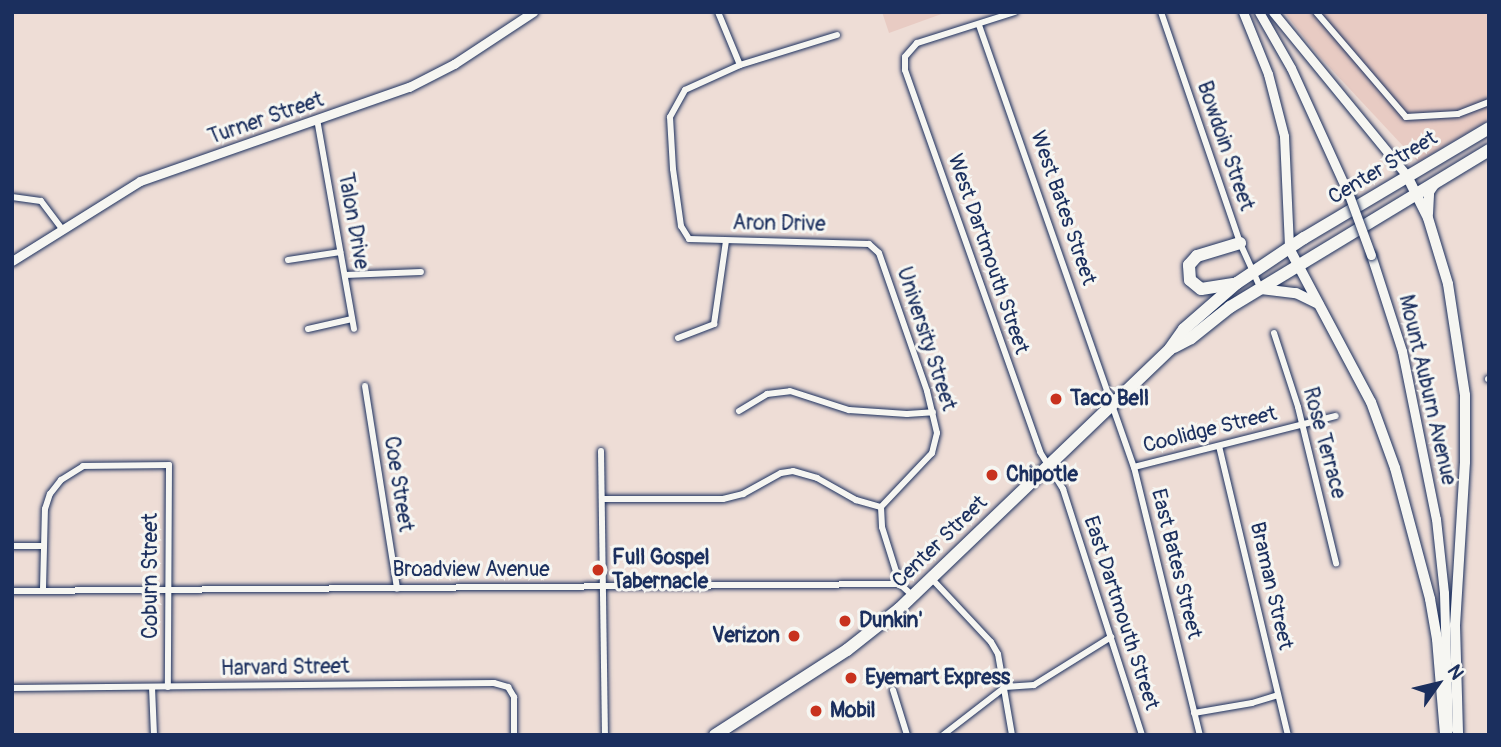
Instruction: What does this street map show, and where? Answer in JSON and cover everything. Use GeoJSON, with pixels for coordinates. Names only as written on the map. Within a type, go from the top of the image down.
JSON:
{"type":"FeatureCollection","features":[{"type":"Feature","properties":{"kind":"highway","name":"Center Street"},"geometry":{"type":"LineString","coordinates":[[1170,349],[1184,329],[1252,271],[1489,128]]}},
{"type":"Feature","properties":{"kind":"highway","name":"Center Street"},"geometry":{"type":"LineString","coordinates":[[715,735],[847,650],[912,595],[1170,349],[1261,289],[1489,150]]}},
{"type":"Feature","properties":{"kind":"highway"},"geometry":{"type":"LineString","coordinates":[[1237,283],[1210,290],[1201,289],[1190,280],[1188,273],[1189,265],[1197,256],[1240,243]]}},
{"type":"Feature","properties":{"kind":"main road","name":"Turner Street"},"geometry":{"type":"LineString","coordinates":[[12,261],[140,181],[317,120],[432,76],[533,12]]}},
{"type":"Feature","properties":{"kind":"main road"},"geometry":{"type":"LineString","coordinates":[[1243,12],[1268,75],[1284,136],[1289,248],[1371,402],[1407,507],[1437,639],[1446,735]]}},
{"type":"Feature","properties":{"kind":"main road","name":"Mount Auburn Avenue"},"geometry":{"type":"LineString","coordinates":[[1259,12],[1291,68],[1349,195],[1402,351],[1424,451],[1444,593],[1456,656],[1458,735]]}},
{"type":"Feature","properties":{"kind":"main road"},"geometry":{"type":"LineString","coordinates":[[1273,12],[1408,176],[1428,218],[1448,284],[1465,395],[1465,462],[1457,551],[1456,656]]}},
{"type":"Feature","properties":{"kind":"main road"},"geometry":{"type":"LineString","coordinates":[[1428,218],[1429,192],[1436,182]]}},
{"type":"Feature","properties":{"kind":"main road"},"geometry":{"type":"LineString","coordinates":[[1261,289],[1296,293],[1319,304]]}},
{"type":"Feature","properties":{"kind":"main road","name":"Mount Auburn Avenue"},"geometry":{"type":"LineString","coordinates":[[1444,593],[1446,735]]}},
{"type":"Feature","properties":{"kind":"street"},"geometry":{"type":"LineString","coordinates":[[718,12],[740,65],[837,35]]}},
{"type":"Feature","properties":{"kind":"street"},"geometry":{"type":"LineString","coordinates":[[979,25],[1015,12]]}},
{"type":"Feature","properties":{"kind":"street","name":"Bowdoin Street"},"geometry":{"type":"LineString","coordinates":[[1161,12],[1240,243],[1261,289]]}},
{"type":"Feature","properties":{"kind":"street"},"geometry":{"type":"LineString","coordinates":[[1316,12],[1406,117],[1458,114],[1489,103]]}},
{"type":"Feature","properties":{"kind":"street","name":"West Dartmouth Street"},"geometry":{"type":"LineString","coordinates":[[979,25],[933,35],[917,43],[907,54],[905,70],[1040,452],[1049,464]]}},
{"type":"Feature","properties":{"kind":"street","name":"West Bates Street"},"geometry":{"type":"LineString","coordinates":[[979,25],[1112,403]]}},
{"type":"Feature","properties":{"kind":"street","name":"Aron Drive"},"geometry":{"type":"LineString","coordinates":[[740,65],[695,83],[685,90],[673,106],[669,128],[681,226],[685,236],[701,241],[872,245]]}},
{"type":"Feature","properties":{"kind":"street","name":"Talon Drive"},"geometry":{"type":"LineString","coordinates":[[317,120],[354,329]]}},
{"type":"Feature","properties":{"kind":"street"},"geometry":{"type":"LineString","coordinates":[[12,197],[41,201],[63,230]]}},
{"type":"Feature","properties":{"kind":"street"},"geometry":{"type":"LineString","coordinates":[[678,338],[714,324],[726,241]]}},
{"type":"Feature","properties":{"kind":"street","name":"University Street"},"geometry":{"type":"LineString","coordinates":[[872,245],[881,258],[933,412],[937,433],[936,447],[881,506]]}},
{"type":"Feature","properties":{"kind":"street"},"geometry":{"type":"LineString","coordinates":[[288,260],[340,252]]}},
{"type":"Feature","properties":{"kind":"street"},"geometry":{"type":"LineString","coordinates":[[345,275],[421,272]]}},
{"type":"Feature","properties":{"kind":"street"},"geometry":{"type":"LineString","coordinates":[[308,329],[352,319]]}},
{"type":"Feature","properties":{"kind":"street","name":"Rose Terrace"},"geometry":{"type":"LineString","coordinates":[[1274,333],[1302,424],[1336,563]]}},
{"type":"Feature","properties":{"kind":"street","name":"Coe Street"},"geometry":{"type":"LineString","coordinates":[[365,386],[397,588]]}},
{"type":"Feature","properties":{"kind":"street"},"geometry":{"type":"LineString","coordinates":[[739,411],[767,394],[790,391],[849,410],[907,414],[933,412]]}},
{"type":"Feature","properties":{"kind":"street","name":"East Bates Street"},"geometry":{"type":"LineString","coordinates":[[1112,403],[1134,467],[1200,735]]}},
{"type":"Feature","properties":{"kind":"street","name":"Coolidge Street"},"geometry":{"type":"LineString","coordinates":[[1134,467],[1336,416]]}},
{"type":"Feature","properties":{"kind":"street","name":"Braman Street"},"geometry":{"type":"LineString","coordinates":[[1219,446],[1288,735]]}},
{"type":"Feature","properties":{"kind":"street"},"geometry":{"type":"LineString","coordinates":[[601,451],[605,735]]}},
{"type":"Feature","properties":{"kind":"street","name":"East Dartmouth Street"},"geometry":{"type":"LineString","coordinates":[[1049,464],[1063,489],[1142,735]]}},
{"type":"Feature","properties":{"kind":"street","name":"Coburn Street"},"geometry":{"type":"LineString","coordinates":[[44,546],[47,501],[61,480],[75,469],[169,465],[168,687]]}},
{"type":"Feature","properties":{"kind":"street"},"geometry":{"type":"LineString","coordinates":[[602,499],[723,499],[743,494],[781,473],[793,471],[817,478],[856,500],[881,506],[880,518],[900,584],[912,595]]}},
{"type":"Feature","properties":{"kind":"street"},"geometry":{"type":"LineString","coordinates":[[12,546],[44,546],[43,589]]}},
{"type":"Feature","properties":{"kind":"street"},"geometry":{"type":"LineString","coordinates":[[931,577],[998,654],[1012,735]]}},
{"type":"Feature","properties":{"kind":"street","name":"Broadview Avenue"},"geometry":{"type":"LineString","coordinates":[[12,591],[900,584]]}},
{"type":"Feature","properties":{"kind":"street"},"geometry":{"type":"LineString","coordinates":[[943,735],[1005,687],[1034,685],[1111,637]]}},
{"type":"Feature","properties":{"kind":"street","name":"Harvard Street"},"geometry":{"type":"LineString","coordinates":[[12,688],[494,683],[508,687],[514,697],[514,735]]}},
{"type":"Feature","properties":{"kind":"street"},"geometry":{"type":"LineString","coordinates":[[152,687],[154,735]]}},
{"type":"Feature","properties":{"kind":"street"},"geometry":{"type":"LineString","coordinates":[[894,690],[908,735]]}},
{"type":"Feature","properties":{"kind":"street"},"geometry":{"type":"LineString","coordinates":[[1195,713],[1252,704],[1278,695]]}},
{"type":"Feature","properties":{"kind":"shaded area"},"geometry":{"type":"Polygon","coordinates":[[[882,12],[947,12],[889,33],[882,12]]]}},
{"type":"Feature","properties":{"kind":"shaded area"},"geometry":{"type":"Polygon","coordinates":[[[1284,12],[1489,12],[1489,120],[1418,162],[1317,54],[1284,12]]]}},
{"type":"Feature","properties":{"kind":"place","name":"Taco Bell"},"geometry":{"type":"Point","coordinates":[1056,399]}},
{"type":"Feature","properties":{"kind":"place","name":"Chipotle"},"geometry":{"type":"Point","coordinates":[992,475]}},
{"type":"Feature","properties":{"kind":"place","name":"Full Gospel Tabernacle"},"geometry":{"type":"Point","coordinates":[598,570]}},
{"type":"Feature","properties":{"kind":"place","name":"Dunkin'"},"geometry":{"type":"Point","coordinates":[845,621]}},
{"type":"Feature","properties":{"kind":"place","name":"Verizon"},"geometry":{"type":"Point","coordinates":[794,636]}},
{"type":"Feature","properties":{"kind":"place","name":"Eyemart Express"},"geometry":{"type":"Point","coordinates":[851,678]}},
{"type":"Feature","properties":{"kind":"place","name":"Mobil"},"geometry":{"type":"Point","coordinates":[816,711]}}]}
